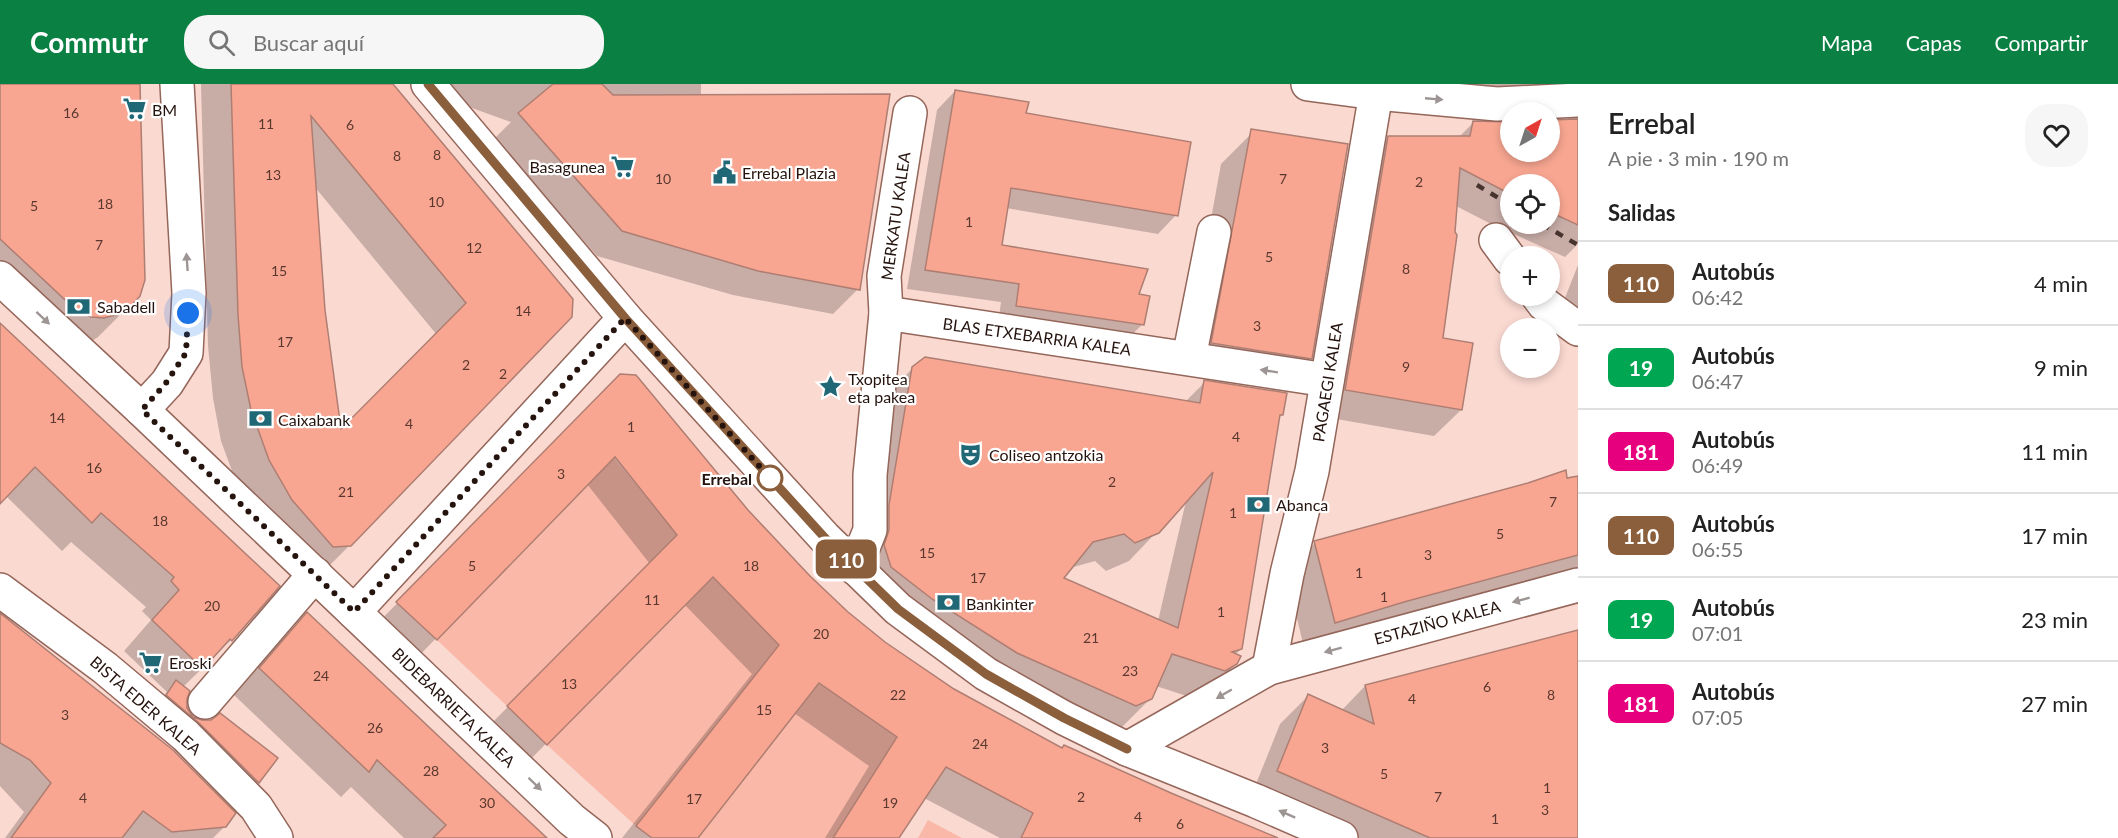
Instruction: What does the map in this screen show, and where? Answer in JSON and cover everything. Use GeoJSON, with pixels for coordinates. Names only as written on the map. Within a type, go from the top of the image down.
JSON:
{"type":"FeatureCollection","features":[{"type":"Feature","properties":{"kind":"street"},"geometry":{"type":"LineString","coordinates":[[142,410],[166,383],[186,353],[189,293],[177,84]]}},
{"type":"Feature","properties":{"kind":"street"},"geometry":{"type":"LineString","coordinates":[[428,84],[625,318],[825,538],[898,609],[986,674],[1064,718],[1127,749],[1341,838]]}},
{"type":"Feature","properties":{"kind":"street"},"geometry":{"type":"LineString","coordinates":[[1308,84],[1497,104],[1578,100]]}},
{"type":"Feature","properties":{"kind":"street","name":"PAGAEGI KALEA"},"geometry":{"type":"LineString","coordinates":[[1282,664],[1287,574],[1312,471],[1376,93]]}},
{"type":"Feature","properties":{"kind":"street","name":"MERKATU KALEA"},"geometry":{"type":"LineString","coordinates":[[855,568],[870,530],[870,475],[886,313],[884,276],[910,113]]}},
{"type":"Feature","properties":{"kind":"street"},"geometry":{"type":"LineString","coordinates":[[1189,358],[1214,232]]}},
{"type":"Feature","properties":{"kind":"street","name":"BIDEBARRIETA KALEA"},"geometry":{"type":"LineString","coordinates":[[0,278],[142,410],[572,820],[595,838]]}},
{"type":"Feature","properties":{"kind":"street"},"geometry":{"type":"LineString","coordinates":[[1547,306],[1578,329]]}},
{"type":"Feature","properties":{"kind":"street","name":"BLAS ETXEBARRIA KALEA"},"geometry":{"type":"LineString","coordinates":[[886,313],[1327,380]]}},
{"type":"Feature","properties":{"kind":"street"},"geometry":{"type":"LineString","coordinates":[[354,612],[625,318]]}},
{"type":"Feature","properties":{"kind":"street"},"geometry":{"type":"LineString","coordinates":[[205,702],[315,574]]}},
{"type":"Feature","properties":{"kind":"street","name":"ESTAZIÑO KALEA"},"geometry":{"type":"LineString","coordinates":[[1127,749],[1282,664],[1578,585]]}},
{"type":"Feature","properties":{"kind":"street","name":"BISTA EDER KALEA"},"geometry":{"type":"LineString","coordinates":[[0,590],[105,668],[186,736],[256,807],[276,838]]}},
{"type":"Feature","properties":{"kind":"shaded area"},"geometry":{"type":"Polygon","coordinates":[[[614,458],[677,535],[507,706],[437,640],[614,458]]]}},
{"type":"Feature","properties":{"kind":"shaded area"},"geometry":{"type":"Polygon","coordinates":[[[713,577],[779,645],[636,826],[547,745],[713,577]]]}},
{"type":"Feature","properties":{"kind":"shaded area"},"geometry":{"type":"Polygon","coordinates":[[[821,681],[897,737],[833,838],[698,838],[821,681]]]}},
{"type":"Feature","properties":{"kind":"shaded area"},"geometry":{"type":"Polygon","coordinates":[[[928,820],[962,838],[918,838],[928,820]]]}},
{"type":"Feature","properties":{"kind":"building"},"geometry":{"type":"Polygon","coordinates":[[[0,84],[140,84],[145,280],[140,296],[119,314],[104,318],[91,317],[77,311],[0,239],[0,84]]]}},
{"type":"Feature","properties":{"kind":"building"},"geometry":{"type":"Polygon","coordinates":[[[231,84],[393,84],[573,299],[572,317],[351,546],[333,547],[292,500],[269,460],[251,410],[242,367],[238,315],[231,84]],[[311,116],[325,310],[341,429],[466,303],[311,116]]]}},
{"type":"Feature","properties":{"kind":"building","name":"Errebal Plazia"},"geometry":{"type":"Polygon","coordinates":[[[553,84],[602,84],[613,95],[890,94],[860,290],[758,271],[622,231],[518,113],[553,84]]]}},
{"type":"Feature","properties":{"kind":"building"},"geometry":{"type":"Polygon","coordinates":[[[955,90],[1029,102],[1026,113],[1191,142],[1178,216],[1011,188],[1002,245],[1148,269],[1139,294],[1150,296],[1144,325],[1016,306],[1019,284],[925,270],[955,90]]]}},
{"type":"Feature","properties":{"kind":"building"},"geometry":{"type":"Polygon","coordinates":[[[1578,119],[1578,225],[1560,217],[1560,174],[1500,174],[1500,189],[1460,168],[1455,232],[1457,235],[1443,338],[1473,343],[1462,410],[1345,390],[1388,136],[1470,136],[1473,121],[1500,122],[1500,162],[1560,162],[1560,120],[1578,119]]]}},
{"type":"Feature","properties":{"kind":"building"},"geometry":{"type":"Polygon","coordinates":[[[1251,129],[1348,144],[1312,359],[1211,343],[1251,129]]]}},
{"type":"Feature","properties":{"kind":"building"},"geometry":{"type":"Polygon","coordinates":[[[0,323],[280,586],[232,641],[230,639],[203,669],[152,620],[179,590],[171,581],[174,577],[101,513],[92,523],[35,467],[0,504],[0,323]]]}},
{"type":"Feature","properties":{"kind":"building"},"geometry":{"type":"Polygon","coordinates":[[[925,357],[1200,403],[1204,380],[1287,393],[1283,415],[1280,415],[1242,649],[1232,652],[1241,656],[1237,664],[1225,671],[1172,654],[1152,699],[1136,706],[1017,653],[932,599],[891,567],[884,545],[889,530],[889,505],[912,367],[925,357]],[[1213,472],[1159,533],[1135,543],[1124,534],[1093,542],[1064,578],[1178,628],[1213,472]]]}},
{"type":"Feature","properties":{"kind":"building"},"geometry":{"type":"Polygon","coordinates":[[[620,374],[636,375],[748,510],[810,576],[848,612],[885,642],[954,689],[1062,748],[1064,745],[1278,838],[1021,838],[1033,813],[946,767],[899,838],[833,838],[897,737],[819,683],[698,838],[652,838],[636,826],[779,645],[713,577],[547,745],[507,706],[677,535],[615,457],[437,640],[396,602],[620,374]]]}},
{"type":"Feature","properties":{"kind":"building"},"geometry":{"type":"Polygon","coordinates":[[[1566,470],[1567,478],[1578,476],[1578,555],[1335,623],[1314,541],[1528,483],[1566,470]]]}},
{"type":"Feature","properties":{"kind":"building"},"geometry":{"type":"Polygon","coordinates":[[[307,612],[547,838],[433,838],[446,825],[377,760],[369,772],[259,668],[307,612]]]}},
{"type":"Feature","properties":{"kind":"building"},"geometry":{"type":"Polygon","coordinates":[[[0,613],[173,750],[236,813],[226,827],[172,832],[143,811],[122,838],[11,838],[51,783],[30,760],[0,743],[0,613]]]}},
{"type":"Feature","properties":{"kind":"building"},"geometry":{"type":"Polygon","coordinates":[[[1578,630],[1578,838],[1430,838],[1277,771],[1308,694],[1374,724],[1365,685],[1578,630]]]}},
{"type":"Feature","properties":{"kind":"building"},"geometry":{"type":"Polygon","coordinates":[[[176,680],[190,691],[187,708],[193,717],[211,720],[220,713],[278,758],[259,783],[199,723],[166,695],[176,680]]]}},
{"type":"Feature","properties":{"kind":"railway"},"geometry":{"type":"LineString","coordinates":[[1477,185],[1500,199]]}},
{"type":"Feature","properties":{"kind":"railway"},"geometry":{"type":"LineString","coordinates":[[1559,234],[1578,245]]}},
{"type":"Feature","properties":{"kind":"bus line","name":"110"},"geometry":{"type":"LineString","coordinates":[[428,84],[625,318],[825,538],[887,599],[986,674],[1064,718],[1127,749]]}},
{"type":"Feature","properties":{"kind":"place","name":"BM"},"geometry":{"type":"Point","coordinates":[134,109]}},
{"type":"Feature","properties":{"kind":"place","name":"Basagunea"},"geometry":{"type":"Point","coordinates":[623,166]}},
{"type":"Feature","properties":{"kind":"place","name":"Errebal Plazia"},"geometry":{"type":"Point","coordinates":[724,172]}},
{"type":"Feature","properties":{"kind":"place","name":"Sabadell"},"geometry":{"type":"Point","coordinates":[79,306]}},
{"type":"Feature","properties":{"kind":"place","name":"Txopitea eta pakea"},"geometry":{"type":"Point","coordinates":[830,387]}},
{"type":"Feature","properties":{"kind":"place","name":"Caixabank"},"geometry":{"type":"Point","coordinates":[260,419]}},
{"type":"Feature","properties":{"kind":"place","name":"Coliseo antzokia"},"geometry":{"type":"Point","coordinates":[971,454]}},
{"type":"Feature","properties":{"kind":"place","name":"Errebal"},"geometry":{"type":"Point","coordinates":[770,478]}},
{"type":"Feature","properties":{"kind":"place","name":"Abanca"},"geometry":{"type":"Point","coordinates":[1258,504]}},
{"type":"Feature","properties":{"kind":"place","name":"Bankinter"},"geometry":{"type":"Point","coordinates":[948,603]}},
{"type":"Feature","properties":{"kind":"place","name":"Eroski"},"geometry":{"type":"Point","coordinates":[151,662]}},
{"type":"Feature","properties":{"kind":"route"},"geometry":{"type":"LineString","coordinates":[[188,313],[186,353],[166,383],[142,410],[354,612],[625,318],[770,478]]}}]}
